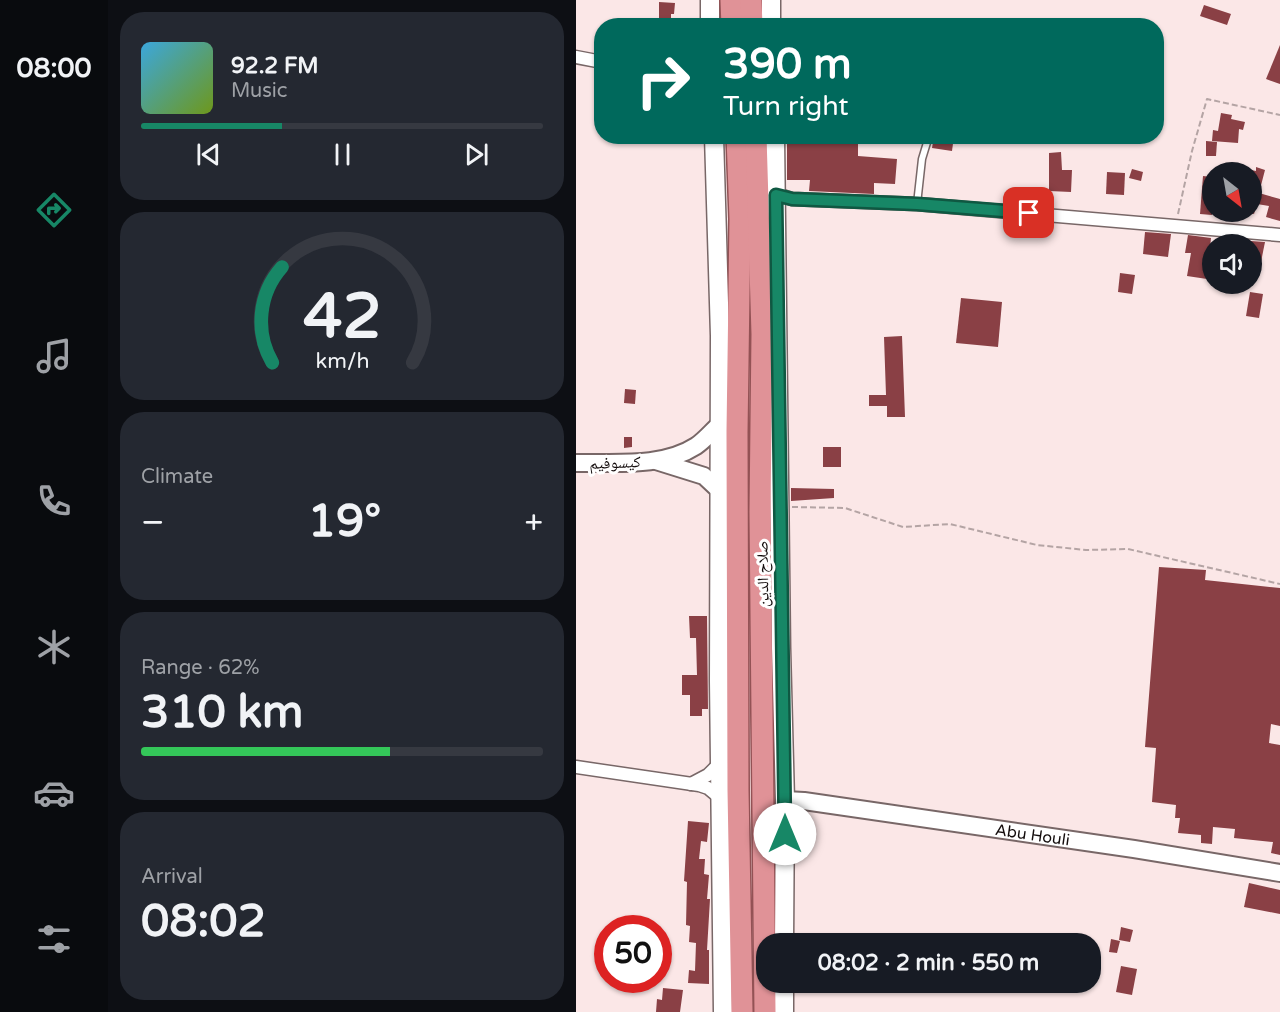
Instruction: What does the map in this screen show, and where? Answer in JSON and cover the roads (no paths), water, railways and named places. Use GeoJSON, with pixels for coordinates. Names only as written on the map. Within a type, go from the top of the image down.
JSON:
{"type":"FeatureCollection","features":[{"type":"Feature","properties":{"kind":"highway"},"geometry":{"type":"LineString","coordinates":[[731,0],[732,18]]}},
{"type":"Feature","properties":{"kind":"highway"},"geometry":{"type":"LineString","coordinates":[[751,0],[752,18]]}},
{"type":"Feature","properties":{"kind":"highway","name":"صلاح الدين"},"geometry":{"type":"LineString","coordinates":[[737,144],[740,219],[737,432],[738,790],[742,1012]]}},
{"type":"Feature","properties":{"kind":"highway","name":"صلاح الدين"},"geometry":{"type":"LineString","coordinates":[[756,144],[762,334],[760,512],[765,1012]]}},
{"type":"Feature","properties":{"kind":"main road"},"geometry":{"type":"LineString","coordinates":[[710,0],[710,18]]}},
{"type":"Feature","properties":{"kind":"main road"},"geometry":{"type":"LineString","coordinates":[[771,0],[771,18]]}},
{"type":"Feature","properties":{"kind":"main road"},"geometry":{"type":"LineString","coordinates":[[714,144],[720,305],[719,681],[723,1012]]}},
{"type":"Feature","properties":{"kind":"main road"},"geometry":{"type":"LineString","coordinates":[[775,144],[785,800],[784,933]]}},
{"type":"Feature","properties":{"kind":"main road"},"geometry":{"type":"LineString","coordinates":[[784,993],[784,1012]]}},
{"type":"Feature","properties":{"kind":"street"},"geometry":{"type":"LineString","coordinates":[[576,57],[594,60]]}},
{"type":"Feature","properties":{"kind":"street"},"geometry":{"type":"LineString","coordinates":[[758,179],[765,188],[776,195],[792,199],[917,204],[1280,235]]}},
{"type":"Feature","properties":{"kind":"street","name":"كيسوفيم"},"geometry":{"type":"LineString","coordinates":[[576,464],[655,460],[679,454],[696,446],[720,424]]}},
{"type":"Feature","properties":{"kind":"street","name":"كيسوفيم"},"geometry":{"type":"LineString","coordinates":[[655,460],[704,476],[720,491]]}},
{"type":"Feature","properties":{"kind":"street"},"geometry":{"type":"LineString","coordinates":[[691,784],[708,775],[721,762]]}},
{"type":"Feature","properties":{"kind":"street"},"geometry":{"type":"LineString","coordinates":[[576,767],[691,784],[708,788],[720,798]]}},
{"type":"Feature","properties":{"kind":"street","name":"Abu Houli"},"geometry":{"type":"LineString","coordinates":[[785,800],[1134,849],[1280,873]]}},
{"type":"Feature","properties":{"kind":"lane"},"geometry":{"type":"LineString","coordinates":[[917,204],[922,159],[927,144]]}}]}
